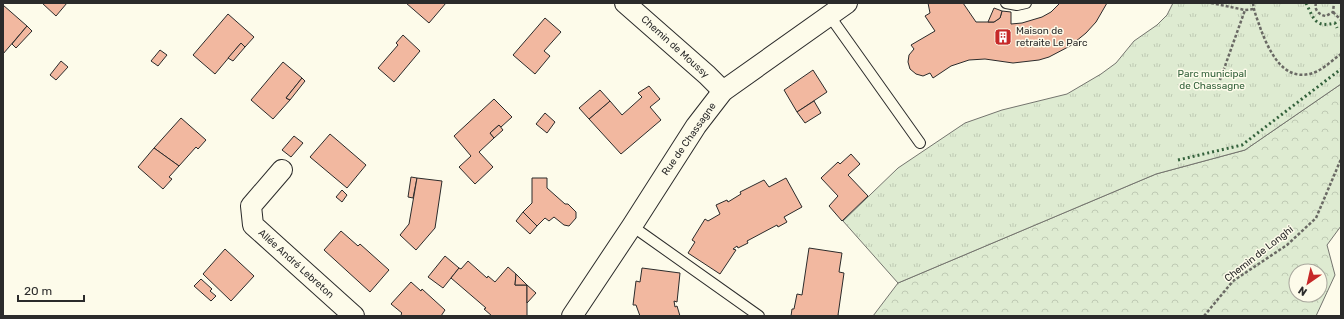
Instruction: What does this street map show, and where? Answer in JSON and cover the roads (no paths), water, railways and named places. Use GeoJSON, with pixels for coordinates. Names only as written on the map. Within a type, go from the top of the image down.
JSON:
{"type":"FeatureCollection","features":[{"type":"Feature","properties":{"kind":"street","name":"Chemin de Moussy"},"geometry":{"type":"LineString","coordinates":[[625,3],[707,75],[723,91]]}},
{"type":"Feature","properties":{"kind":"street","name":"Rue de Chassagne"},"geometry":{"type":"LineString","coordinates":[[572,316],[696,126],[723,91],[847,3]]}},
{"type":"Feature","properties":{"kind":"street","name":"Allée André Lebreton"},"geometry":{"type":"LineString","coordinates":[[282,170],[251,206],[253,226],[354,316]]}},
{"type":"Feature","properties":{"kind":"lane"},"geometry":{"type":"LineString","coordinates":[[1006,3],[1017,5],[1026,3]]}},
{"type":"Feature","properties":{"kind":"lane"},"geometry":{"type":"LineString","coordinates":[[829,15],[920,143]]}},
{"type":"Feature","properties":{"kind":"lane"},"geometry":{"type":"LineString","coordinates":[[632,226],[759,316]]}},
{"type":"Feature","properties":{"kind":"place","name":"Maison de retraite Le Parc"},"geometry":{"type":"Point","coordinates":[1003,37]}},
{"type":"Feature","properties":{"kind":"park label","name":"Parc municipal de Chassagne"},"geometry":{"type":"Point","coordinates":[1212,80]}}]}
